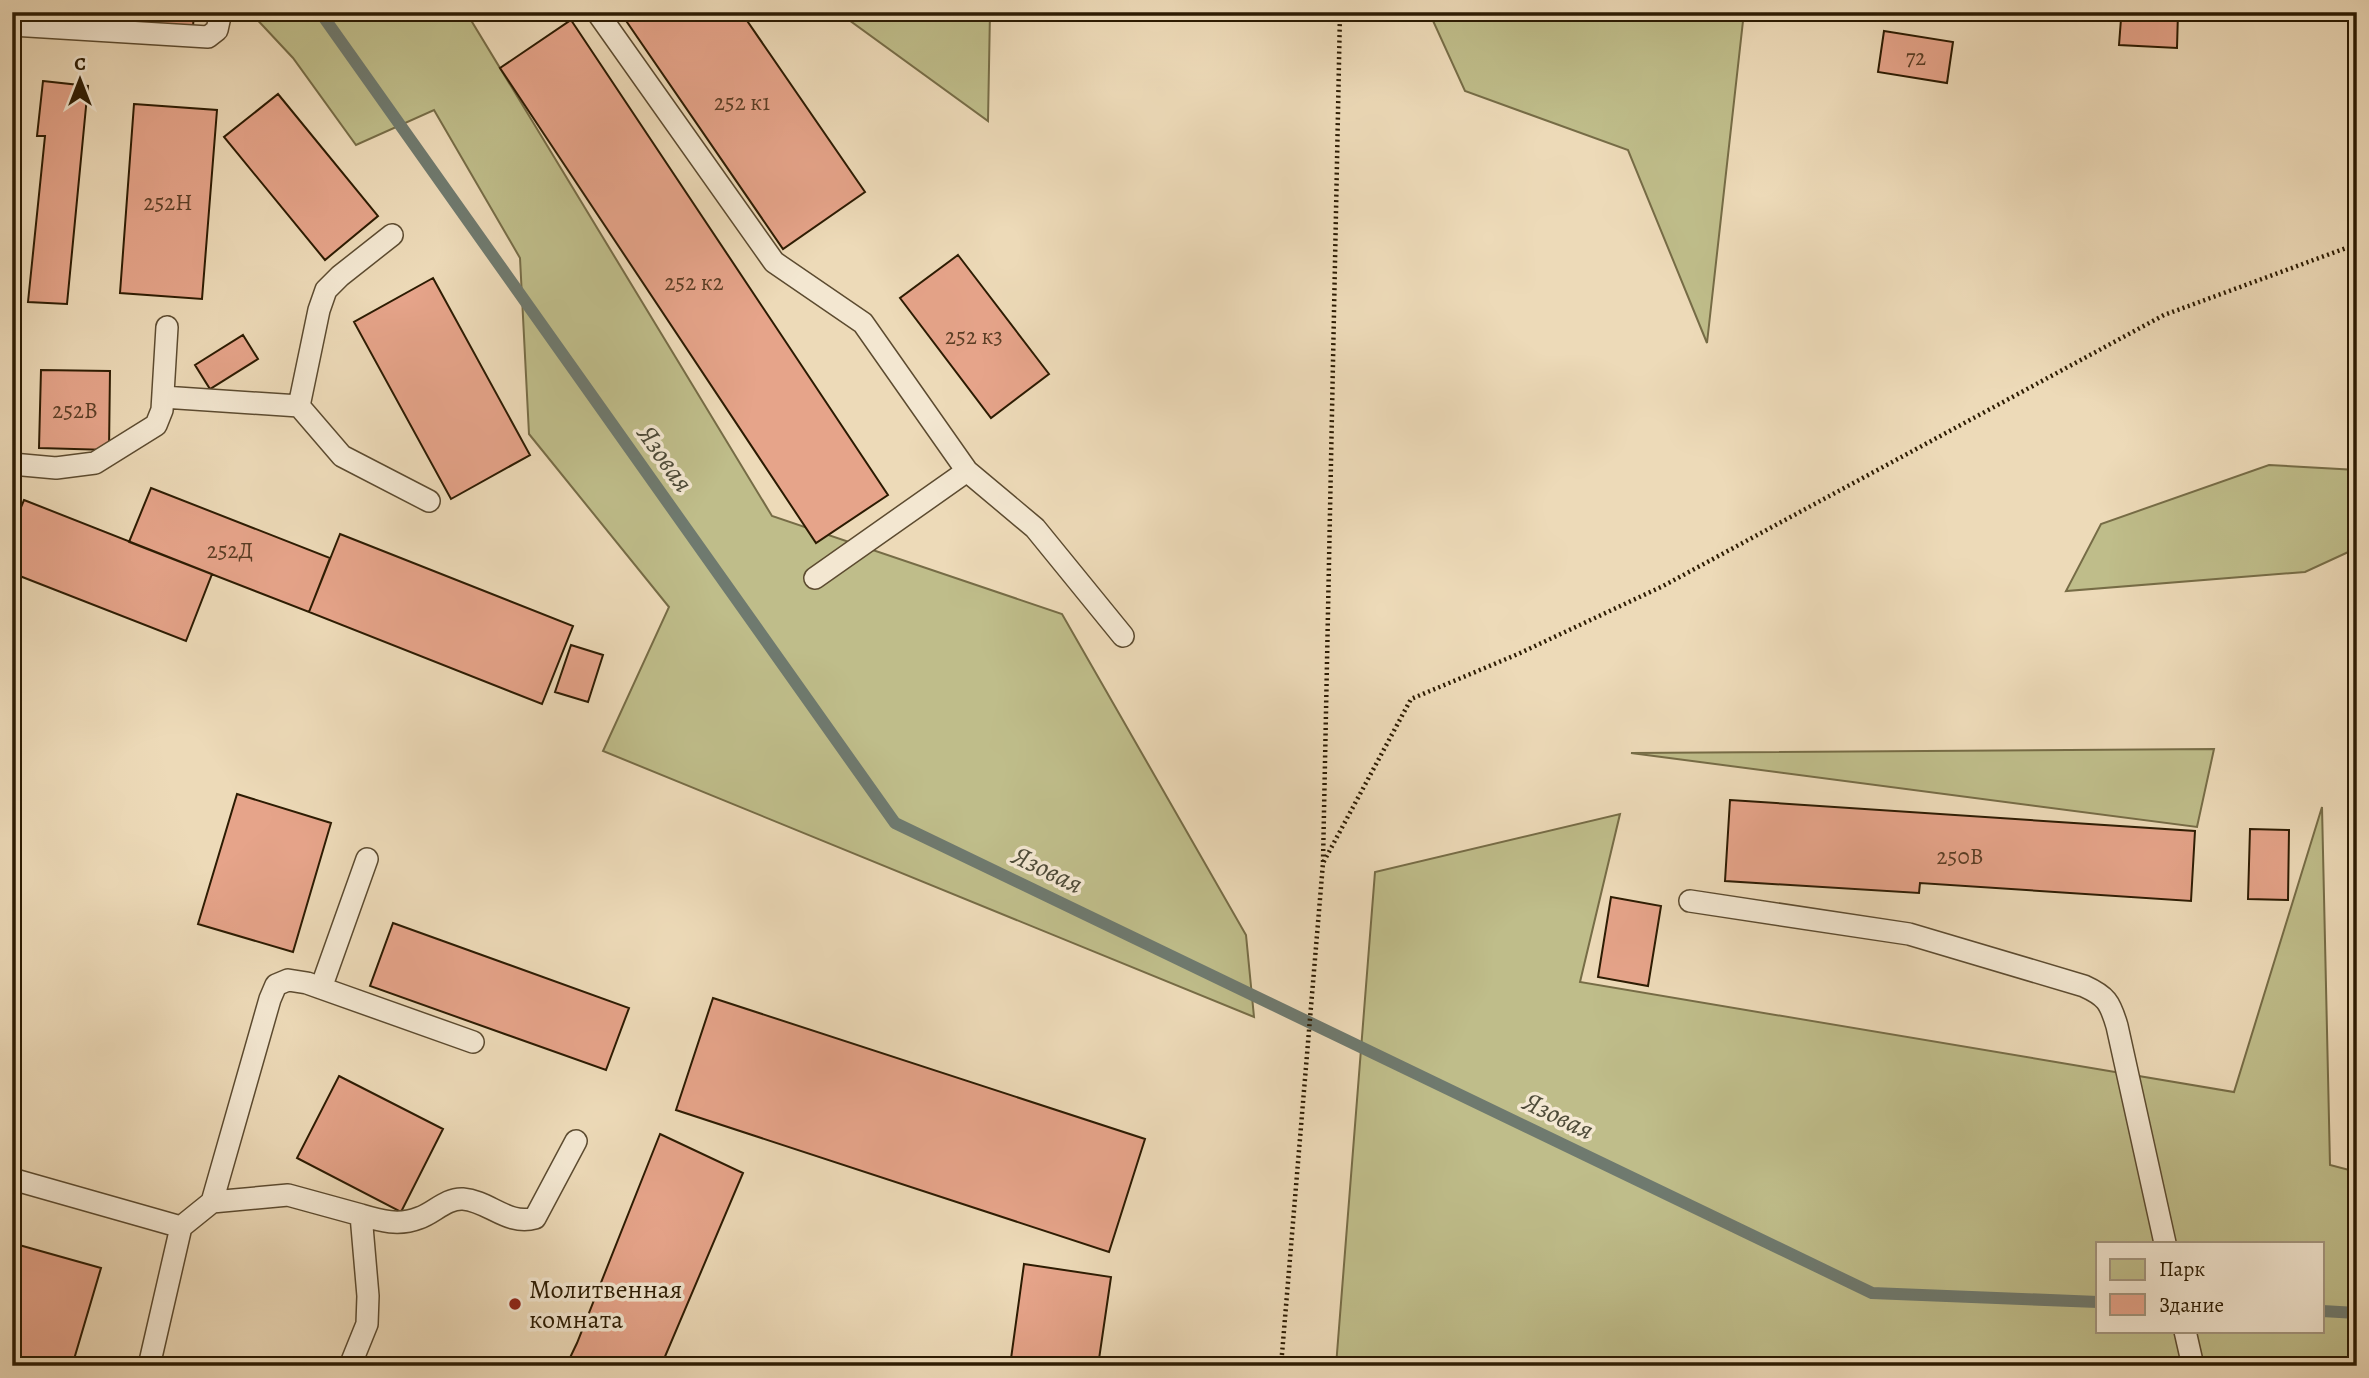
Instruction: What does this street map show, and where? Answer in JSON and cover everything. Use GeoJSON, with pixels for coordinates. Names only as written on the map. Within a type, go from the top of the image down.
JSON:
{"type":"FeatureCollection","features":[{"type":"Feature","properties":{"kind":"lane"},"geometry":{"type":"LineString","coordinates":[[12,25],[208,37],[217,30],[221,12]]}},
{"type":"Feature","properties":{"kind":"lane"},"geometry":{"type":"LineString","coordinates":[[597,12],[774,262],[863,323],[967,471],[1035,528],[1123,636]]}},
{"type":"Feature","properties":{"kind":"lane"},"geometry":{"type":"LineString","coordinates":[[299,406],[326,289],[392,235]]}},
{"type":"Feature","properties":{"kind":"lane"},"geometry":{"type":"LineString","coordinates":[[12,464],[55,468],[95,463],[156,425],[160,419],[163,397],[167,327]]}},
{"type":"Feature","properties":{"kind":"lane"},"geometry":{"type":"LineString","coordinates":[[163,397],[299,406],[342,456],[429,501]]}},
{"type":"Feature","properties":{"kind":"lane"},"geometry":{"type":"LineString","coordinates":[[816,578],[967,471]]}},
{"type":"Feature","properties":{"kind":"lane"},"geometry":{"type":"LineString","coordinates":[[321,988],[367,859]]}},
{"type":"Feature","properties":{"kind":"lane"},"geometry":{"type":"LineString","coordinates":[[1690,901],[1909,934],[2084,986],[2102,994],[2112,1008],[2117,1026],[2165,1242]]}},
{"type":"Feature","properties":{"kind":"lane"},"geometry":{"type":"LineString","coordinates":[[212,1202],[276,985],[288,980],[321,988],[472,1042]]}},
{"type":"Feature","properties":{"kind":"lane"},"geometry":{"type":"LineString","coordinates":[[149,1366],[181,1227],[212,1202],[288,1195],[383,1222],[400,1223],[420,1218],[455,1199],[466,1199],[525,1221],[535,1218],[576,1142]]}},
{"type":"Feature","properties":{"kind":"lane"},"geometry":{"type":"LineString","coordinates":[[12,1179],[181,1227]]}},
{"type":"Feature","properties":{"kind":"lane"},"geometry":{"type":"LineString","coordinates":[[350,1366],[367,1324],[368,1296],[361,1215]]}},
{"type":"Feature","properties":{"kind":"lane"},"geometry":{"type":"LineString","coordinates":[[2185,1332],[2193,1366]]}},
{"type":"Feature","properties":{"kind":"path"},"geometry":{"type":"LineString","coordinates":[[1281,1366],[1323,863],[1340,12]]}},
{"type":"Feature","properties":{"kind":"path"},"geometry":{"type":"LineString","coordinates":[[1323,863],[1411,699],[1518,654],[1663,586],[2164,315],[2357,244]]}},
{"type":"Feature","properties":{"kind":"green space"},"geometry":{"type":"Polygon","coordinates":[[[250,12],[466,12],[772,516],[1062,614],[1246,935],[1254,1017],[603,751],[669,607],[529,434],[520,258],[434,110],[356,145],[293,58],[250,12]]]}},
{"type":"Feature","properties":{"kind":"green space"},"geometry":{"type":"Polygon","coordinates":[[[844,12],[990,12],[988,121],[849,20],[844,12]]]}},
{"type":"Feature","properties":{"kind":"green space"},"geometry":{"type":"Polygon","coordinates":[[[1429,12],[1744,12],[1707,343],[1628,150],[1465,91],[1429,12]]]}},
{"type":"Feature","properties":{"kind":"green space"},"geometry":{"type":"Polygon","coordinates":[[[2269,465],[2357,470],[2357,548],[2305,572],[2066,591],[2101,524],[2269,465]]]}},
{"type":"Feature","properties":{"kind":"green space"},"geometry":{"type":"Polygon","coordinates":[[[2214,749],[2197,827],[1631,753],[2214,749]]]}},
{"type":"Feature","properties":{"kind":"green space"},"geometry":{"type":"Polygon","coordinates":[[[2322,807],[2330,1165],[2357,1172],[2357,1366],[1336,1366],[1375,872],[1620,814],[1580,982],[2234,1092],[2322,807]]]}},
{"type":"Feature","properties":{"kind":"building"},"geometry":{"type":"Polygon","coordinates":[[[54,12],[194,12],[193,27],[54,17],[54,12]]]}},
{"type":"Feature","properties":{"kind":"building"},"geometry":{"type":"Polygon","coordinates":[[[620,12],[741,12],[865,192],[783,249],[620,12]]]}},
{"type":"Feature","properties":{"kind":"building"},"geometry":{"type":"Polygon","coordinates":[[[2089,12],[2178,12],[2177,48],[2119,45],[2121,19],[2088,18],[2089,12]]]}},
{"type":"Feature","properties":{"kind":"building"},"geometry":{"type":"Polygon","coordinates":[[[2221,12],[2277,12],[2276,20],[2221,16],[2221,12]]]}},
{"type":"Feature","properties":{"kind":"building"},"geometry":{"type":"Polygon","coordinates":[[[571,20],[888,495],[816,543],[500,68],[571,20]]]}},
{"type":"Feature","properties":{"kind":"building"},"geometry":{"type":"Polygon","coordinates":[[[1884,31],[1953,42],[1947,83],[1878,72],[1884,31]]]}},
{"type":"Feature","properties":{"kind":"building"},"geometry":{"type":"Polygon","coordinates":[[[43,81],[88,86],[67,304],[28,302],[45,136],[37,136],[43,81]]]}},
{"type":"Feature","properties":{"kind":"building"},"geometry":{"type":"Polygon","coordinates":[[[278,94],[378,216],[325,260],[224,137],[278,94]]]}},
{"type":"Feature","properties":{"kind":"building"},"geometry":{"type":"Polygon","coordinates":[[[134,104],[217,110],[202,299],[120,293],[134,104]]]}},
{"type":"Feature","properties":{"kind":"building"},"geometry":{"type":"Polygon","coordinates":[[[958,255],[1049,374],[991,418],[900,298],[958,255]]]}},
{"type":"Feature","properties":{"kind":"building"},"geometry":{"type":"Polygon","coordinates":[[[433,278],[530,455],[451,499],[354,322],[433,278]]]}},
{"type":"Feature","properties":{"kind":"building"},"geometry":{"type":"Polygon","coordinates":[[[243,335],[258,359],[210,389],[195,365],[243,335]]]}},
{"type":"Feature","properties":{"kind":"building"},"geometry":{"type":"Polygon","coordinates":[[[41,370],[110,371],[109,450],[39,448],[41,370]]]}},
{"type":"Feature","properties":{"kind":"building"},"geometry":{"type":"Polygon","coordinates":[[[151,488],[330,558],[309,612],[129,542],[151,488]]]}},
{"type":"Feature","properties":{"kind":"building"},"geometry":{"type":"Polygon","coordinates":[[[24,500],[212,574],[186,641],[12,573],[12,529],[24,500]]]}},
{"type":"Feature","properties":{"kind":"building"},"geometry":{"type":"Polygon","coordinates":[[[340,534],[573,626],[542,704],[309,612],[340,534]]]}},
{"type":"Feature","properties":{"kind":"building"},"geometry":{"type":"Polygon","coordinates":[[[571,645],[603,655],[588,702],[555,692],[571,645]]]}},
{"type":"Feature","properties":{"kind":"building"},"geometry":{"type":"Polygon","coordinates":[[[237,794],[331,823],[293,952],[198,924],[237,794]]]}},
{"type":"Feature","properties":{"kind":"building"},"geometry":{"type":"Polygon","coordinates":[[[1730,800],[2195,831],[2191,901],[1920,883],[1919,893],[1725,881],[1730,800]]]}},
{"type":"Feature","properties":{"kind":"building"},"geometry":{"type":"Polygon","coordinates":[[[2250,829],[2289,830],[2288,900],[2248,899],[2250,829]]]}},
{"type":"Feature","properties":{"kind":"building"},"geometry":{"type":"Polygon","coordinates":[[[1611,897],[1661,906],[1648,986],[1598,977],[1611,897]]]}},
{"type":"Feature","properties":{"kind":"building"},"geometry":{"type":"Polygon","coordinates":[[[393,923],[629,1008],[606,1070],[370,986],[393,923]]]}},
{"type":"Feature","properties":{"kind":"building"},"geometry":{"type":"Polygon","coordinates":[[[713,998],[1145,1139],[1109,1252],[676,1110],[713,998]]]}},
{"type":"Feature","properties":{"kind":"building"},"geometry":{"type":"Polygon","coordinates":[[[339,1076],[443,1129],[401,1212],[297,1158],[339,1076]]]}},
{"type":"Feature","properties":{"kind":"building"},"geometry":{"type":"Polygon","coordinates":[[[660,1134],[743,1173],[661,1366],[566,1366],[577,1343],[660,1134]]]}},
{"type":"Feature","properties":{"kind":"building"},"geometry":{"type":"Polygon","coordinates":[[[12,1243],[101,1268],[72,1366],[12,1366],[12,1243]]]}},
{"type":"Feature","properties":{"kind":"building"},"geometry":{"type":"Polygon","coordinates":[[[1024,1264],[1111,1277],[1098,1366],[1010,1366],[1024,1264]]]}},
{"type":"Feature","properties":{"kind":"waterway","name":"Язовая"},"geometry":{"type":"LineString","coordinates":[[320,12],[895,823],[1872,1293],[2096,1302]]}},
{"type":"Feature","properties":{"kind":"waterway","name":"Язовая"},"geometry":{"type":"LineString","coordinates":[[2324,1311],[2357,1313]]}},
{"type":"Feature","properties":{"kind":"place","name":"Молитвенная комната"},"geometry":{"type":"Point","coordinates":[515,1304]}}]}
